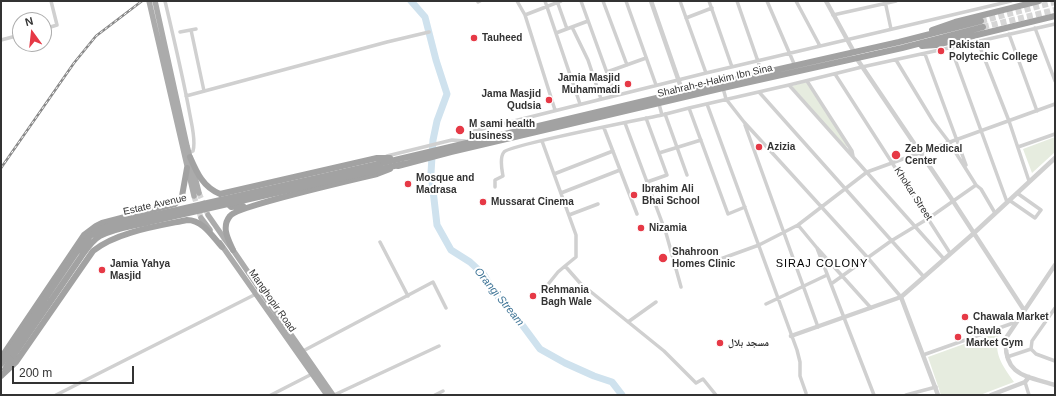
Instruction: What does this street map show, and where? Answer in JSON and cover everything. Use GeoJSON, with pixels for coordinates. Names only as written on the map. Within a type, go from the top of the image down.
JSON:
{"type":"FeatureCollection","features":[{"type":"Feature","properties":{"kind":"highway"},"geometry":{"type":"LineString","coordinates":[[900,45],[954,22],[1021,3],[1039,1]]}},
{"type":"Feature","properties":{"kind":"highway"},"geometry":{"type":"LineString","coordinates":[[900,45],[936,45],[1055,16]]}},
{"type":"Feature","properties":{"kind":"highway","name":"Shahrah-e-Hakim Ibn Sina"},"geometry":{"type":"LineString","coordinates":[[451,149],[857,59],[900,45],[982,24]]}},
{"type":"Feature","properties":{"kind":"highway","name":"Shahrah-e-Hakim Ibn Sina"},"geometry":{"type":"LineString","coordinates":[[451,149],[762,73],[854,52],[900,45]]}},
{"type":"Feature","properties":{"kind":"highway"},"geometry":{"type":"LineString","coordinates":[[1,375],[12,354],[86,250],[100,235],[451,149]]}},
{"type":"Feature","properties":{"kind":"highway"},"geometry":{"type":"LineString","coordinates":[[190,155],[198,175],[208,187],[220,194],[378,161],[402,161]]}},
{"type":"Feature","properties":{"kind":"highway","name":"Estate Avenue"},"geometry":{"type":"LineString","coordinates":[[1,364],[12,354],[76,253],[90,236],[101,229],[111,225],[378,161]]}},
{"type":"Feature","properties":{"kind":"highway"},"geometry":{"type":"LineString","coordinates":[[234,191],[226,198],[227,203],[231,207],[272,200],[377,174],[402,161]]}},
{"type":"Feature","properties":{"kind":"highway"},"geometry":{"type":"LineString","coordinates":[[1,358],[84,235],[102,223],[175,204],[182,196],[187,168]]}},
{"type":"Feature","properties":{"kind":"highway"},"geometry":{"type":"LineString","coordinates":[[233,250],[226,232],[226,224],[230,216],[234,212],[272,200]]}},
{"type":"Feature","properties":{"kind":"highway"},"geometry":{"type":"LineString","coordinates":[[1,375],[16,362],[93,251],[107,241],[172,220],[174,216],[172,210],[166,208],[125,217]]}},
{"type":"Feature","properties":{"kind":"highway"},"geometry":{"type":"LineString","coordinates":[[153,227],[192,220],[201,224],[222,246]]}},
{"type":"Feature","properties":{"kind":"main road"},"geometry":{"type":"LineString","coordinates":[[149,1],[154,11],[190,155],[197,194],[187,168],[154,11],[155,1]]}},
{"type":"Feature","properties":{"kind":"main road"},"geometry":{"type":"LineString","coordinates":[[208,215],[334,395]]}},
{"type":"Feature","properties":{"kind":"main road","name":"Manghopir Road"},"geometry":{"type":"LineString","coordinates":[[201,218],[327,395]]}},
{"type":"Feature","properties":{"kind":"street"},"geometry":{"type":"LineString","coordinates":[[50,1],[57,26],[52,27]]}},
{"type":"Feature","properties":{"kind":"street"},"geometry":{"type":"LineString","coordinates":[[165,1],[193,135],[194,149],[190,155]]}},
{"type":"Feature","properties":{"kind":"street"},"geometry":{"type":"LineString","coordinates":[[517,1],[525,15],[555,110]]}},
{"type":"Feature","properties":{"kind":"street"},"geometry":{"type":"LineString","coordinates":[[545,1],[580,104]]}},
{"type":"Feature","properties":{"kind":"street"},"geometry":{"type":"LineString","coordinates":[[525,15],[559,1],[568,29]]}},
{"type":"Feature","properties":{"kind":"street"},"geometry":{"type":"LineString","coordinates":[[581,1],[615,95]]}},
{"type":"Feature","properties":{"kind":"street"},"geometry":{"type":"LineString","coordinates":[[603,1],[627,65]]}},
{"type":"Feature","properties":{"kind":"street"},"geometry":{"type":"LineString","coordinates":[[626,1],[656,85]]}},
{"type":"Feature","properties":{"kind":"street"},"geometry":{"type":"LineString","coordinates":[[651,1],[683,93]]}},
{"type":"Feature","properties":{"kind":"street"},"geometry":{"type":"LineString","coordinates":[[680,1],[706,73]]}},
{"type":"Feature","properties":{"kind":"street"},"geometry":{"type":"LineString","coordinates":[[709,1],[732,67]]}},
{"type":"Feature","properties":{"kind":"street"},"geometry":{"type":"LineString","coordinates":[[737,1],[762,73]]}},
{"type":"Feature","properties":{"kind":"street"},"geometry":{"type":"LineString","coordinates":[[767,1],[795,66]]}},
{"type":"Feature","properties":{"kind":"street"},"geometry":{"type":"LineString","coordinates":[[796,1],[820,46]]}},
{"type":"Feature","properties":{"kind":"street"},"geometry":{"type":"LineString","coordinates":[[826,1],[854,52]]}},
{"type":"Feature","properties":{"kind":"street"},"geometry":{"type":"LineString","coordinates":[[833,15],[885,2],[896,1]]}},
{"type":"Feature","properties":{"kind":"street"},"geometry":{"type":"LineString","coordinates":[[378,161],[452,140],[475,142],[474,131],[555,110],[1011,1]]}},
{"type":"Feature","properties":{"kind":"street"},"geometry":{"type":"LineString","coordinates":[[885,2],[891,29]]}},
{"type":"Feature","properties":{"kind":"street"},"geometry":{"type":"LineString","coordinates":[[686,18],[712,8]]}},
{"type":"Feature","properties":{"kind":"street"},"geometry":{"type":"LineString","coordinates":[[556,34],[588,21]]}},
{"type":"Feature","properties":{"kind":"street"},"geometry":{"type":"LineString","coordinates":[[495,187],[495,180],[503,176],[502,155],[504,152],[542,141],[664,115],[862,67],[926,54],[1055,24]]}},
{"type":"Feature","properties":{"kind":"street"},"geometry":{"type":"LineString","coordinates":[[572,27],[588,60],[601,99]]}},
{"type":"Feature","properties":{"kind":"street"},"geometry":{"type":"LineString","coordinates":[[1035,28],[1055,81]]}},
{"type":"Feature","properties":{"kind":"street"},"geometry":{"type":"LineString","coordinates":[[180,32],[196,29]]}},
{"type":"Feature","properties":{"kind":"street"},"geometry":{"type":"LineString","coordinates":[[191,30],[204,91]]}},
{"type":"Feature","properties":{"kind":"street"},"geometry":{"type":"LineString","coordinates":[[186,96],[429,32]]}},
{"type":"Feature","properties":{"kind":"street"},"geometry":{"type":"LineString","coordinates":[[1009,34],[1037,111]]}},
{"type":"Feature","properties":{"kind":"street"},"geometry":{"type":"LineString","coordinates":[[1,40],[12,37]]}},
{"type":"Feature","properties":{"kind":"street"},"geometry":{"type":"LineString","coordinates":[[978,42],[1009,121],[1029,181]]}},
{"type":"Feature","properties":{"kind":"street"},"geometry":{"type":"LineString","coordinates":[[951,48],[1008,201],[1035,218],[1041,210],[1017,192]]}},
{"type":"Feature","properties":{"kind":"street"},"geometry":{"type":"LineString","coordinates":[[926,54],[968,171]]}},
{"type":"Feature","properties":{"kind":"street"},"geometry":{"type":"LineString","coordinates":[[607,72],[646,58]]}},
{"type":"Feature","properties":{"kind":"street"},"geometry":{"type":"LineString","coordinates":[[857,59],[953,201],[1024,310]]}},
{"type":"Feature","properties":{"kind":"street"},"geometry":{"type":"LineString","coordinates":[[896,60],[933,121],[949,142],[976,185],[981,189],[995,213]]}},
{"type":"Feature","properties":{"kind":"street","name":"Khokar Street"},"geometry":{"type":"LineString","coordinates":[[835,74],[891,162],[929,218],[950,253]]}},
{"type":"Feature","properties":{"kind":"street"},"geometry":{"type":"LineString","coordinates":[[807,81],[852,150],[854,158]]}},
{"type":"Feature","properties":{"kind":"street"},"geometry":{"type":"LineString","coordinates":[[789,85],[944,259]]}},
{"type":"Feature","properties":{"kind":"street"},"geometry":{"type":"LineString","coordinates":[[723,88],[726,99],[744,122],[868,258],[901,297],[938,395]]}},
{"type":"Feature","properties":{"kind":"street"},"geometry":{"type":"LineString","coordinates":[[759,92],[924,277]]}},
{"type":"Feature","properties":{"kind":"street"},"geometry":{"type":"LineString","coordinates":[[659,104],[687,174]]}},
{"type":"Feature","properties":{"kind":"street"},"geometry":{"type":"LineString","coordinates":[[707,104],[798,355],[800,376],[806,393]]}},
{"type":"Feature","properties":{"kind":"street"},"geometry":{"type":"LineString","coordinates":[[704,265],[759,245],[798,225],[844,188],[867,172],[891,162],[1055,104]]}},
{"type":"Feature","properties":{"kind":"street"},"geometry":{"type":"LineString","coordinates":[[689,108],[728,214],[745,208]]}},
{"type":"Feature","properties":{"kind":"street"},"geometry":{"type":"LineString","coordinates":[[646,118],[667,175],[648,182]]}},
{"type":"Feature","properties":{"kind":"street"},"geometry":{"type":"LineString","coordinates":[[744,122],[818,327]]}},
{"type":"Feature","properties":{"kind":"street"},"geometry":{"type":"LineString","coordinates":[[626,123],[666,232],[681,286]]}},
{"type":"Feature","properties":{"kind":"street"},"geometry":{"type":"LineString","coordinates":[[604,128],[637,214]]}},
{"type":"Feature","properties":{"kind":"street"},"geometry":{"type":"LineString","coordinates":[[1018,147],[1055,134]]}},
{"type":"Feature","properties":{"kind":"street"},"geometry":{"type":"LineString","coordinates":[[659,153],[701,140]]}},
{"type":"Feature","properties":{"kind":"street"},"geometry":{"type":"LineString","coordinates":[[541,294],[558,272],[576,257],[577,246],[576,235],[542,141]]}},
{"type":"Feature","properties":{"kind":"street"},"geometry":{"type":"LineString","coordinates":[[554,174],[613,151]]}},
{"type":"Feature","properties":{"kind":"street"},"geometry":{"type":"LineString","coordinates":[[791,336],[901,297],[1054,160]]}},
{"type":"Feature","properties":{"kind":"street"},"geometry":{"type":"LineString","coordinates":[[561,193],[620,170]]}},
{"type":"Feature","properties":{"kind":"street"},"geometry":{"type":"LineString","coordinates":[[831,284],[891,241],[929,218],[976,185]]}},
{"type":"Feature","properties":{"kind":"street"},"geometry":{"type":"LineString","coordinates":[[569,215],[598,204]]}},
{"type":"Feature","properties":{"kind":"street"},"geometry":{"type":"LineString","coordinates":[[798,225],[816,248],[871,308]]}},
{"type":"Feature","properties":{"kind":"street"},"geometry":{"type":"LineString","coordinates":[[380,242],[408,296]]}},
{"type":"Feature","properties":{"kind":"street"},"geometry":{"type":"LineString","coordinates":[[816,248],[874,395]]}},
{"type":"Feature","properties":{"kind":"street"},"geometry":{"type":"LineString","coordinates":[[1055,265],[1006,338],[1005,349],[1009,364],[1018,373],[1055,385]]}},
{"type":"Feature","properties":{"kind":"street"},"geometry":{"type":"LineString","coordinates":[[565,266],[580,283],[664,351],[696,383],[703,379],[716,395]]}},
{"type":"Feature","properties":{"kind":"street"},"geometry":{"type":"LineString","coordinates":[[766,304],[827,275]]}},
{"type":"Feature","properties":{"kind":"street"},"geometry":{"type":"LineString","coordinates":[[303,351],[433,282],[446,308]]}},
{"type":"Feature","properties":{"kind":"street"},"geometry":{"type":"LineString","coordinates":[[56,395],[256,294]]}},
{"type":"Feature","properties":{"kind":"street"},"geometry":{"type":"LineString","coordinates":[[628,322],[656,302]]}},
{"type":"Feature","properties":{"kind":"street"},"geometry":{"type":"LineString","coordinates":[[1031,349],[1032,341],[1055,308]]}},
{"type":"Feature","properties":{"kind":"street"},"geometry":{"type":"LineString","coordinates":[[923,355],[1016,322]]}},
{"type":"Feature","properties":{"kind":"street"},"geometry":{"type":"LineString","coordinates":[[334,395],[439,346]]}},
{"type":"Feature","properties":{"kind":"street"},"geometry":{"type":"LineString","coordinates":[[1007,357],[1031,349]]}},
{"type":"Feature","properties":{"kind":"street"},"geometry":{"type":"LineString","coordinates":[[1031,349],[1036,354],[1055,360]]}},
{"type":"Feature","properties":{"kind":"street"},"geometry":{"type":"LineString","coordinates":[[271,395],[312,374]]}},
{"type":"Feature","properties":{"kind":"street"},"geometry":{"type":"LineString","coordinates":[[991,395],[998,394],[1025,382],[1029,377]]}},
{"type":"Feature","properties":{"kind":"street"},"geometry":{"type":"LineString","coordinates":[[1025,382],[1029,395]]}},
{"type":"Feature","properties":{"kind":"street"},"geometry":{"type":"LineString","coordinates":[[906,395],[936,387]]}},
{"type":"Feature","properties":{"kind":"street"},"geometry":{"type":"LineString","coordinates":[[435,395],[443,391]]}},
{"type":"Feature","properties":{"kind":"shaded area"},"geometry":{"type":"Polygon","coordinates":[[[806,82],[848,146],[845,147],[792,86],[806,82]]]}},
{"type":"Feature","properties":{"kind":"shaded area"},"geometry":{"type":"Polygon","coordinates":[[[1055,137],[1055,152],[1032,173],[1023,149],[1055,137]]]}},
{"type":"Feature","properties":{"kind":"shaded area"},"geometry":{"type":"Polygon","coordinates":[[[1000,331],[997,345],[998,352],[1002,364],[1014,382],[980,395],[941,395],[928,357],[1000,331]]]}},
{"type":"Feature","properties":{"kind":"waterway","name":"Orangi Stream"},"geometry":{"type":"LineString","coordinates":[[411,1],[425,17],[436,60],[447,94],[437,121],[433,140],[431,173],[437,225],[451,250],[470,262],[484,275],[494,292],[520,322],[540,349],[565,363],[612,382],[622,395]]}},
{"type":"Feature","properties":{"kind":"tunnel"},"geometry":{"type":"LineString","coordinates":[[981,21],[1055,2]]}},
{"type":"Feature","properties":{"kind":"tunnel"},"geometry":{"type":"LineString","coordinates":[[983,27],[1055,10]]}},
{"type":"Feature","properties":{"kind":"tunnel"},"geometry":{"type":"LineString","coordinates":[[199,193],[208,215]]}},
{"type":"Feature","properties":{"kind":"tunnel"},"geometry":{"type":"LineString","coordinates":[[194,196],[201,218]]}},
{"type":"Feature","properties":{"kind":"railway"},"geometry":{"type":"LineString","coordinates":[[1,168],[74,63],[96,36],[142,1]]}},
{"type":"Feature","properties":{"kind":"place","name":"Tauheed"},"geometry":{"type":"Point","coordinates":[474,38]}},
{"type":"Feature","properties":{"kind":"place","name":"Pakistan Polytechic College"},"geometry":{"type":"Point","coordinates":[941,51]}},
{"type":"Feature","properties":{"kind":"place","name":"Jamia Masjid Muhammadi"},"geometry":{"type":"Point","coordinates":[628,84]}},
{"type":"Feature","properties":{"kind":"place","name":"Jama Masjid Qudsia"},"geometry":{"type":"Point","coordinates":[549,100]}},
{"type":"Feature","properties":{"kind":"place","name":"M sami health business"},"geometry":{"type":"Point","coordinates":[460,130]}},
{"type":"Feature","properties":{"kind":"place","name":"Azizia"},"geometry":{"type":"Point","coordinates":[759,147]}},
{"type":"Feature","properties":{"kind":"place","name":"Zeb Medical Center"},"geometry":{"type":"Point","coordinates":[896,155]}},
{"type":"Feature","properties":{"kind":"place","name":"Mosque and Madrasa"},"geometry":{"type":"Point","coordinates":[408,184]}},
{"type":"Feature","properties":{"kind":"place","name":"Ibrahim Ali Bhai School"},"geometry":{"type":"Point","coordinates":[634,195]}},
{"type":"Feature","properties":{"kind":"place","name":"Mussarat Cinema"},"geometry":{"type":"Point","coordinates":[483,202]}},
{"type":"Feature","properties":{"kind":"place","name":"Nizamia"},"geometry":{"type":"Point","coordinates":[641,228]}},
{"type":"Feature","properties":{"kind":"place","name":"Shahroon Homes Clinic"},"geometry":{"type":"Point","coordinates":[663,258]}},
{"type":"Feature","properties":{"kind":"place","name":"Jamia Yahya Masjid"},"geometry":{"type":"Point","coordinates":[102,270]}},
{"type":"Feature","properties":{"kind":"place","name":"Rehmania Bagh Wale"},"geometry":{"type":"Point","coordinates":[533,296]}},
{"type":"Feature","properties":{"kind":"place","name":"Chawala Market"},"geometry":{"type":"Point","coordinates":[965,317]}},
{"type":"Feature","properties":{"kind":"place","name":"Chawla Market Gym"},"geometry":{"type":"Point","coordinates":[958,337]}},
{"type":"Feature","properties":{"kind":"place","name":"مسجد بلال"},"geometry":{"type":"Point","coordinates":[720,343]}},
{"type":"Feature","properties":{"kind":"district","name":"SIRAJ COLONY"},"geometry":{"type":"Point","coordinates":[822,264]}}]}
